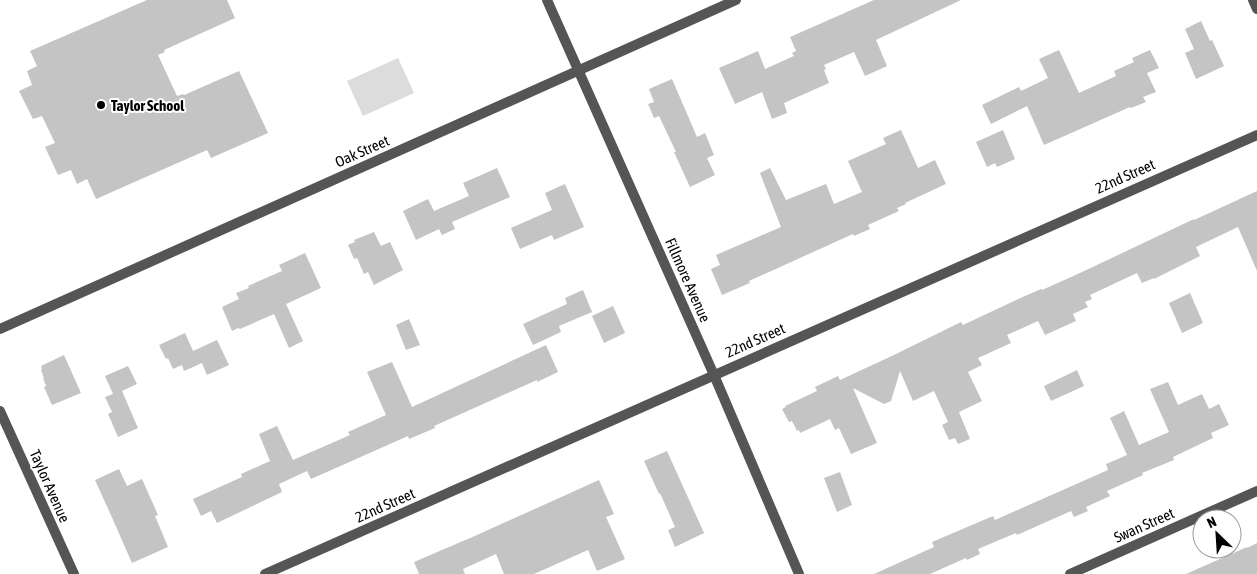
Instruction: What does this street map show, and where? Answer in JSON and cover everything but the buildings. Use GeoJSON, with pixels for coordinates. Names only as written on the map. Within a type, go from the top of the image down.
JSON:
{"type":"FeatureCollection","features":[{"type":"Feature","properties":{"kind":"street","name":"Fillmore Avenue"},"geometry":{"type":"LineString","coordinates":[[548,0],[714,375],[799,574]]}},
{"type":"Feature","properties":{"kind":"street","name":"Oak Street"},"geometry":{"type":"LineString","coordinates":[[0,329],[736,0]]}},
{"type":"Feature","properties":{"kind":"street"},"geometry":{"type":"LineString","coordinates":[[1253,0],[1257,10]]}},
{"type":"Feature","properties":{"kind":"street","name":"22nd Street"},"geometry":{"type":"LineString","coordinates":[[265,574],[1257,135]]}},
{"type":"Feature","properties":{"kind":"street","name":"Taylor Avenue"},"geometry":{"type":"LineString","coordinates":[[0,411],[74,574]]}},
{"type":"Feature","properties":{"kind":"street","name":"Swan Street"},"geometry":{"type":"LineString","coordinates":[[1070,574],[1257,491]]}},
{"type":"Feature","properties":{"kind":"shaded area"},"geometry":{"type":"Polygon","coordinates":[[[398,58],[414,93],[363,116],[347,81],[398,58]]]}},
{"type":"Feature","properties":{"kind":"place","name":"Taylor School"},"geometry":{"type":"Point","coordinates":[101,105]}}]}
